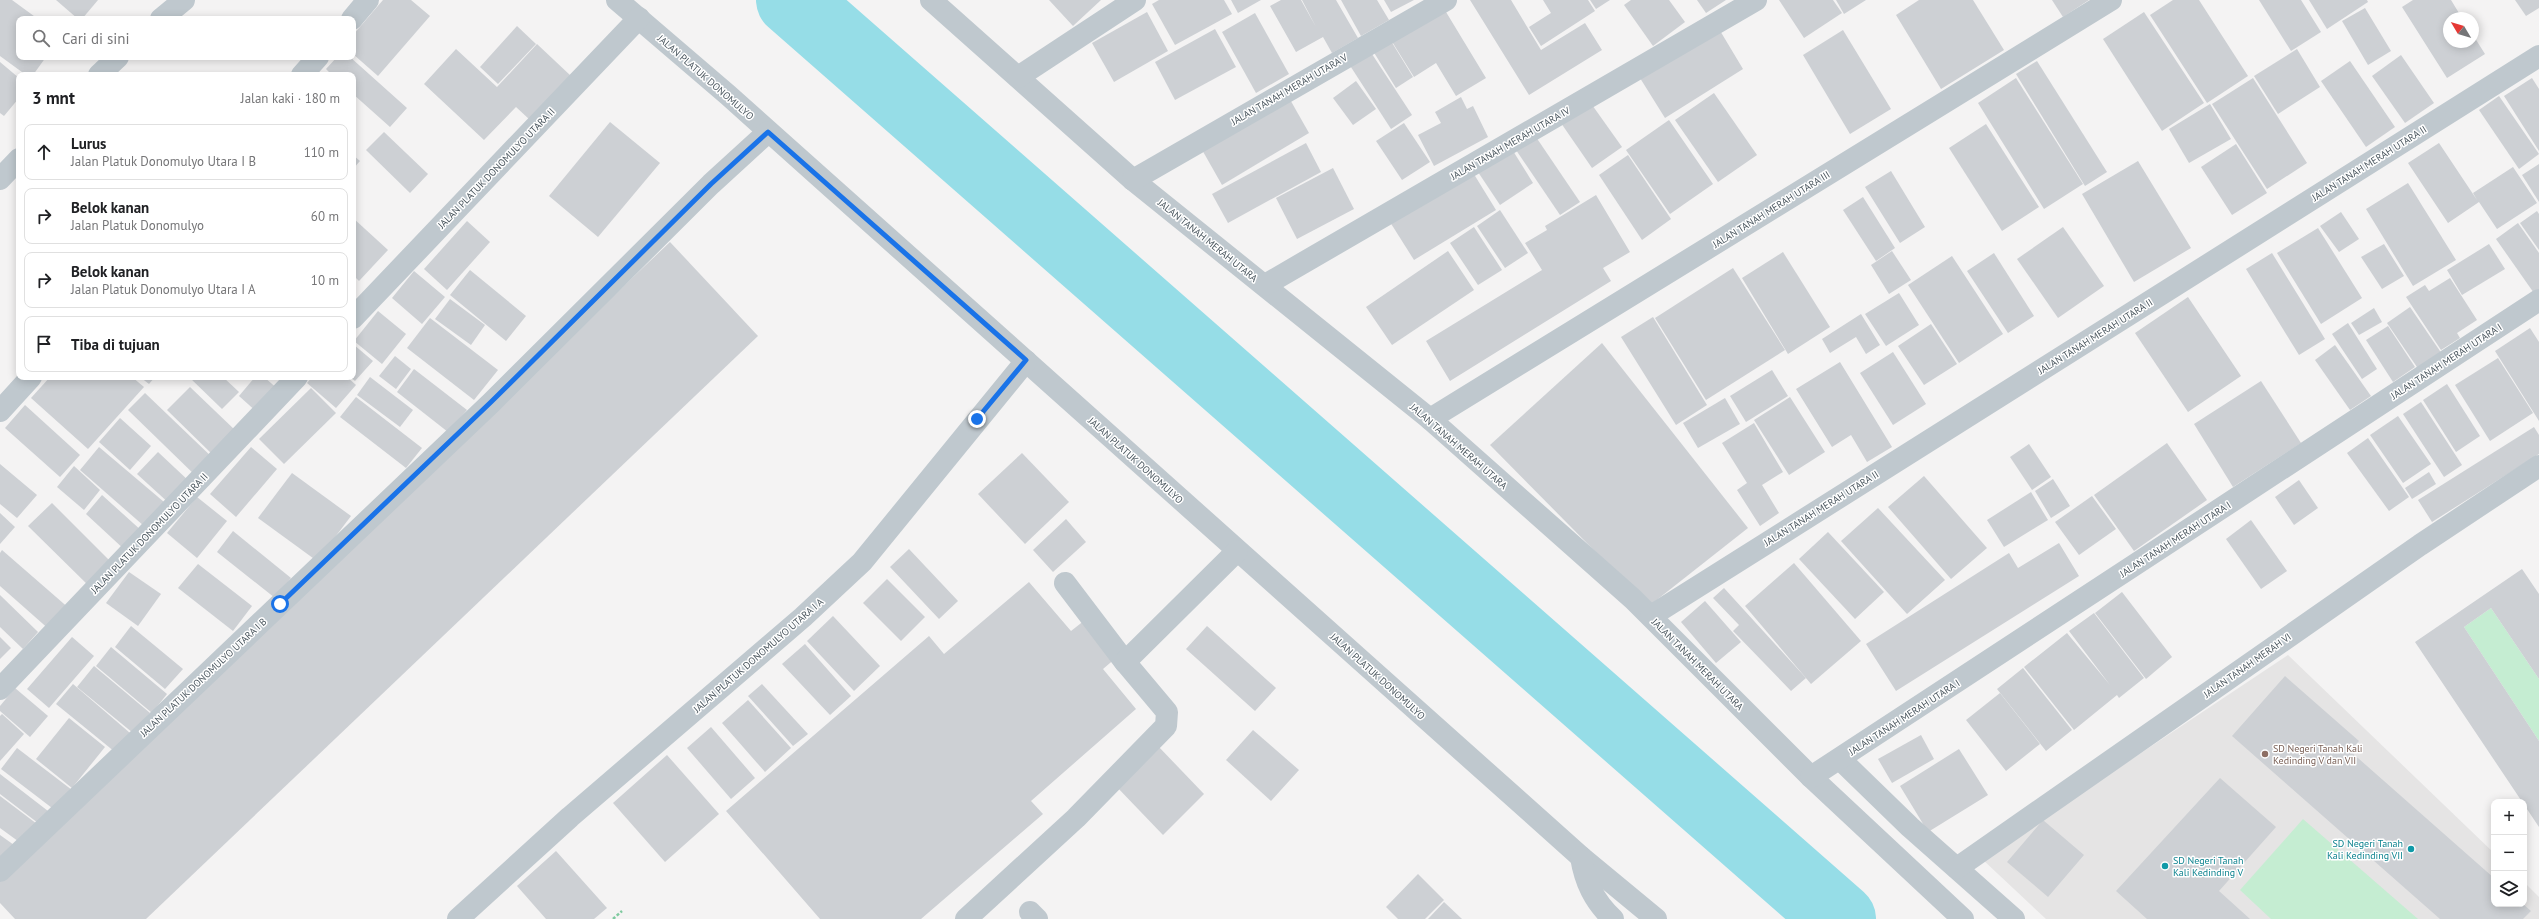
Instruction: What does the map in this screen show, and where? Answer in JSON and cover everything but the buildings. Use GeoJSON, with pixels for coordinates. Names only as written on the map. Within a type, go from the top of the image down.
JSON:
{"type":"FeatureCollection","features":[{"type":"Feature","properties":{"kind":"street"},"geometry":{"type":"LineString","coordinates":[[165,16],[184,0]]}},
{"type":"Feature","properties":{"kind":"street"},"geometry":{"type":"LineString","coordinates":[[355,16],[368,0]]}},
{"type":"Feature","properties":{"kind":"street","name":"JALAN PLATUK DONOMULYO"},"geometry":{"type":"LineString","coordinates":[[617,0],[1026,360],[1237,551],[1581,857],[1656,919]]}},
{"type":"Feature","properties":{"kind":"street","name":"JALAN TANAH MERAH UTARA"},"geometry":{"type":"LineString","coordinates":[[931,0],[1133,180],[1430,419],[1651,616],[1811,777],[1963,919]]}},
{"type":"Feature","properties":{"kind":"street"},"geometry":{"type":"LineString","coordinates":[[1018,77],[1135,0]]}},
{"type":"Feature","properties":{"kind":"street","name":"JALAN TANAH MERAH UTARA V"},"geometry":{"type":"LineString","coordinates":[[1133,180],[1446,0]]}},
{"type":"Feature","properties":{"kind":"street","name":"JALAN TANAH MERAH UTARA IV"},"geometry":{"type":"LineString","coordinates":[[1265,285],[1756,0]]}},
{"type":"Feature","properties":{"kind":"street","name":"JALAN TANAH MERAH UTARA III"},"geometry":{"type":"LineString","coordinates":[[1430,419],[2112,0]]}},
{"type":"Feature","properties":{"kind":"street","name":"JALAN PLATUK DONOMULYO UTARA II"},"geometry":{"type":"LineString","coordinates":[[356,315],[638,18]]}},
{"type":"Feature","properties":{"kind":"street","name":"JALAN TANAH MERAH UTARA II"},"geometry":{"type":"LineString","coordinates":[[1651,616],[2539,56]]}},
{"type":"Feature","properties":{"kind":"street"},"geometry":{"type":"LineString","coordinates":[[101,72],[115,60]]}},
{"type":"Feature","properties":{"kind":"street"},"geometry":{"type":"LineString","coordinates":[[305,72],[315,60]]}},
{"type":"Feature","properties":{"kind":"street","name":"JALAN PLATUK DONOMULYO UTARA I B"},"geometry":{"type":"LineString","coordinates":[[0,871],[491,402],[711,184],[768,132]]}},
{"type":"Feature","properties":{"kind":"street"},"geometry":{"type":"LineString","coordinates":[[0,179],[16,162]]}},
{"type":"Feature","properties":{"kind":"street","name":"JALAN TANAH MERAH UTARA I"},"geometry":{"type":"LineString","coordinates":[[1811,777],[2539,300]]}},
{"type":"Feature","properties":{"kind":"street","name":"JALAN PLATUK DONOMULYO UTARA I A"},"geometry":{"type":"LineString","coordinates":[[458,919],[570,817],[803,618],[862,562],[1026,360]]}},
{"type":"Feature","properties":{"kind":"street"},"geometry":{"type":"LineString","coordinates":[[0,411],[28,380]]}},
{"type":"Feature","properties":{"kind":"street","name":"JALAN PLATUK DONOMULYO UTARA II"},"geometry":{"type":"LineString","coordinates":[[0,689],[294,380]]}},
{"type":"Feature","properties":{"kind":"street","name":"JALAN TANAH MERAH VI"},"geometry":{"type":"LineString","coordinates":[[1957,868],[2420,545],[2539,466]]}},
{"type":"Feature","properties":{"kind":"street"},"geometry":{"type":"LineString","coordinates":[[1125,662],[1237,551]]}},
{"type":"Feature","properties":{"kind":"street"},"geometry":{"type":"LineString","coordinates":[[966,919],[1076,818],[1166,726],[1167,712],[1125,662],[1065,583]]}},
{"type":"Feature","properties":{"kind":"street"},"geometry":{"type":"LineString","coordinates":[[1840,759],[1910,826],[2014,919]]}},
{"type":"Feature","properties":{"kind":"street"},"geometry":{"type":"LineString","coordinates":[[1581,857],[1583,874],[1598,905],[1613,919]]}},
{"type":"Feature","properties":{"kind":"path"},"geometry":{"type":"LineString","coordinates":[[614,919],[622,911]]}},
{"type":"Feature","properties":{"kind":"shaded area","name":"SD Negeri Tanah Kali Kedinding V dan VII"},"geometry":{"type":"Polygon","coordinates":[[[2288,655],[2491,850],[2491,907],[2527,907],[2527,885],[2539,897],[2539,919],[2046,919],[1982,859],[2288,655]]]}},
{"type":"Feature","properties":{"kind":"green space"},"geometry":{"type":"Polygon","coordinates":[[[2491,608],[2539,679],[2539,741],[2464,627],[2491,608]]]}},
{"type":"Feature","properties":{"kind":"green space"},"geometry":{"type":"Polygon","coordinates":[[[2303,819],[2418,919],[2271,919],[2240,890],[2303,819]]]}},
{"type":"Feature","properties":{"kind":"waterway"},"geometry":{"type":"LineString","coordinates":[[792,0],[1840,919]]}},
{"type":"Feature","properties":{"kind":"place","name":"SD Negeri Tanah Kali Kedinding V dan VII"},"geometry":{"type":"Point","coordinates":[2265,754]}},
{"type":"Feature","properties":{"kind":"place","name":"SD Negeri Tanah Kali Kedinding VII"},"geometry":{"type":"Point","coordinates":[2411,849]}},
{"type":"Feature","properties":{"kind":"place","name":"SD Negeri Tanah Kali Kedinding V"},"geometry":{"type":"Point","coordinates":[2165,866]}},
{"type":"Feature","properties":{"kind":"route"},"geometry":{"type":"LineString","coordinates":[[280,604],[491,402],[711,184],[768,132],[1026,360],[977,419]]}}]}
